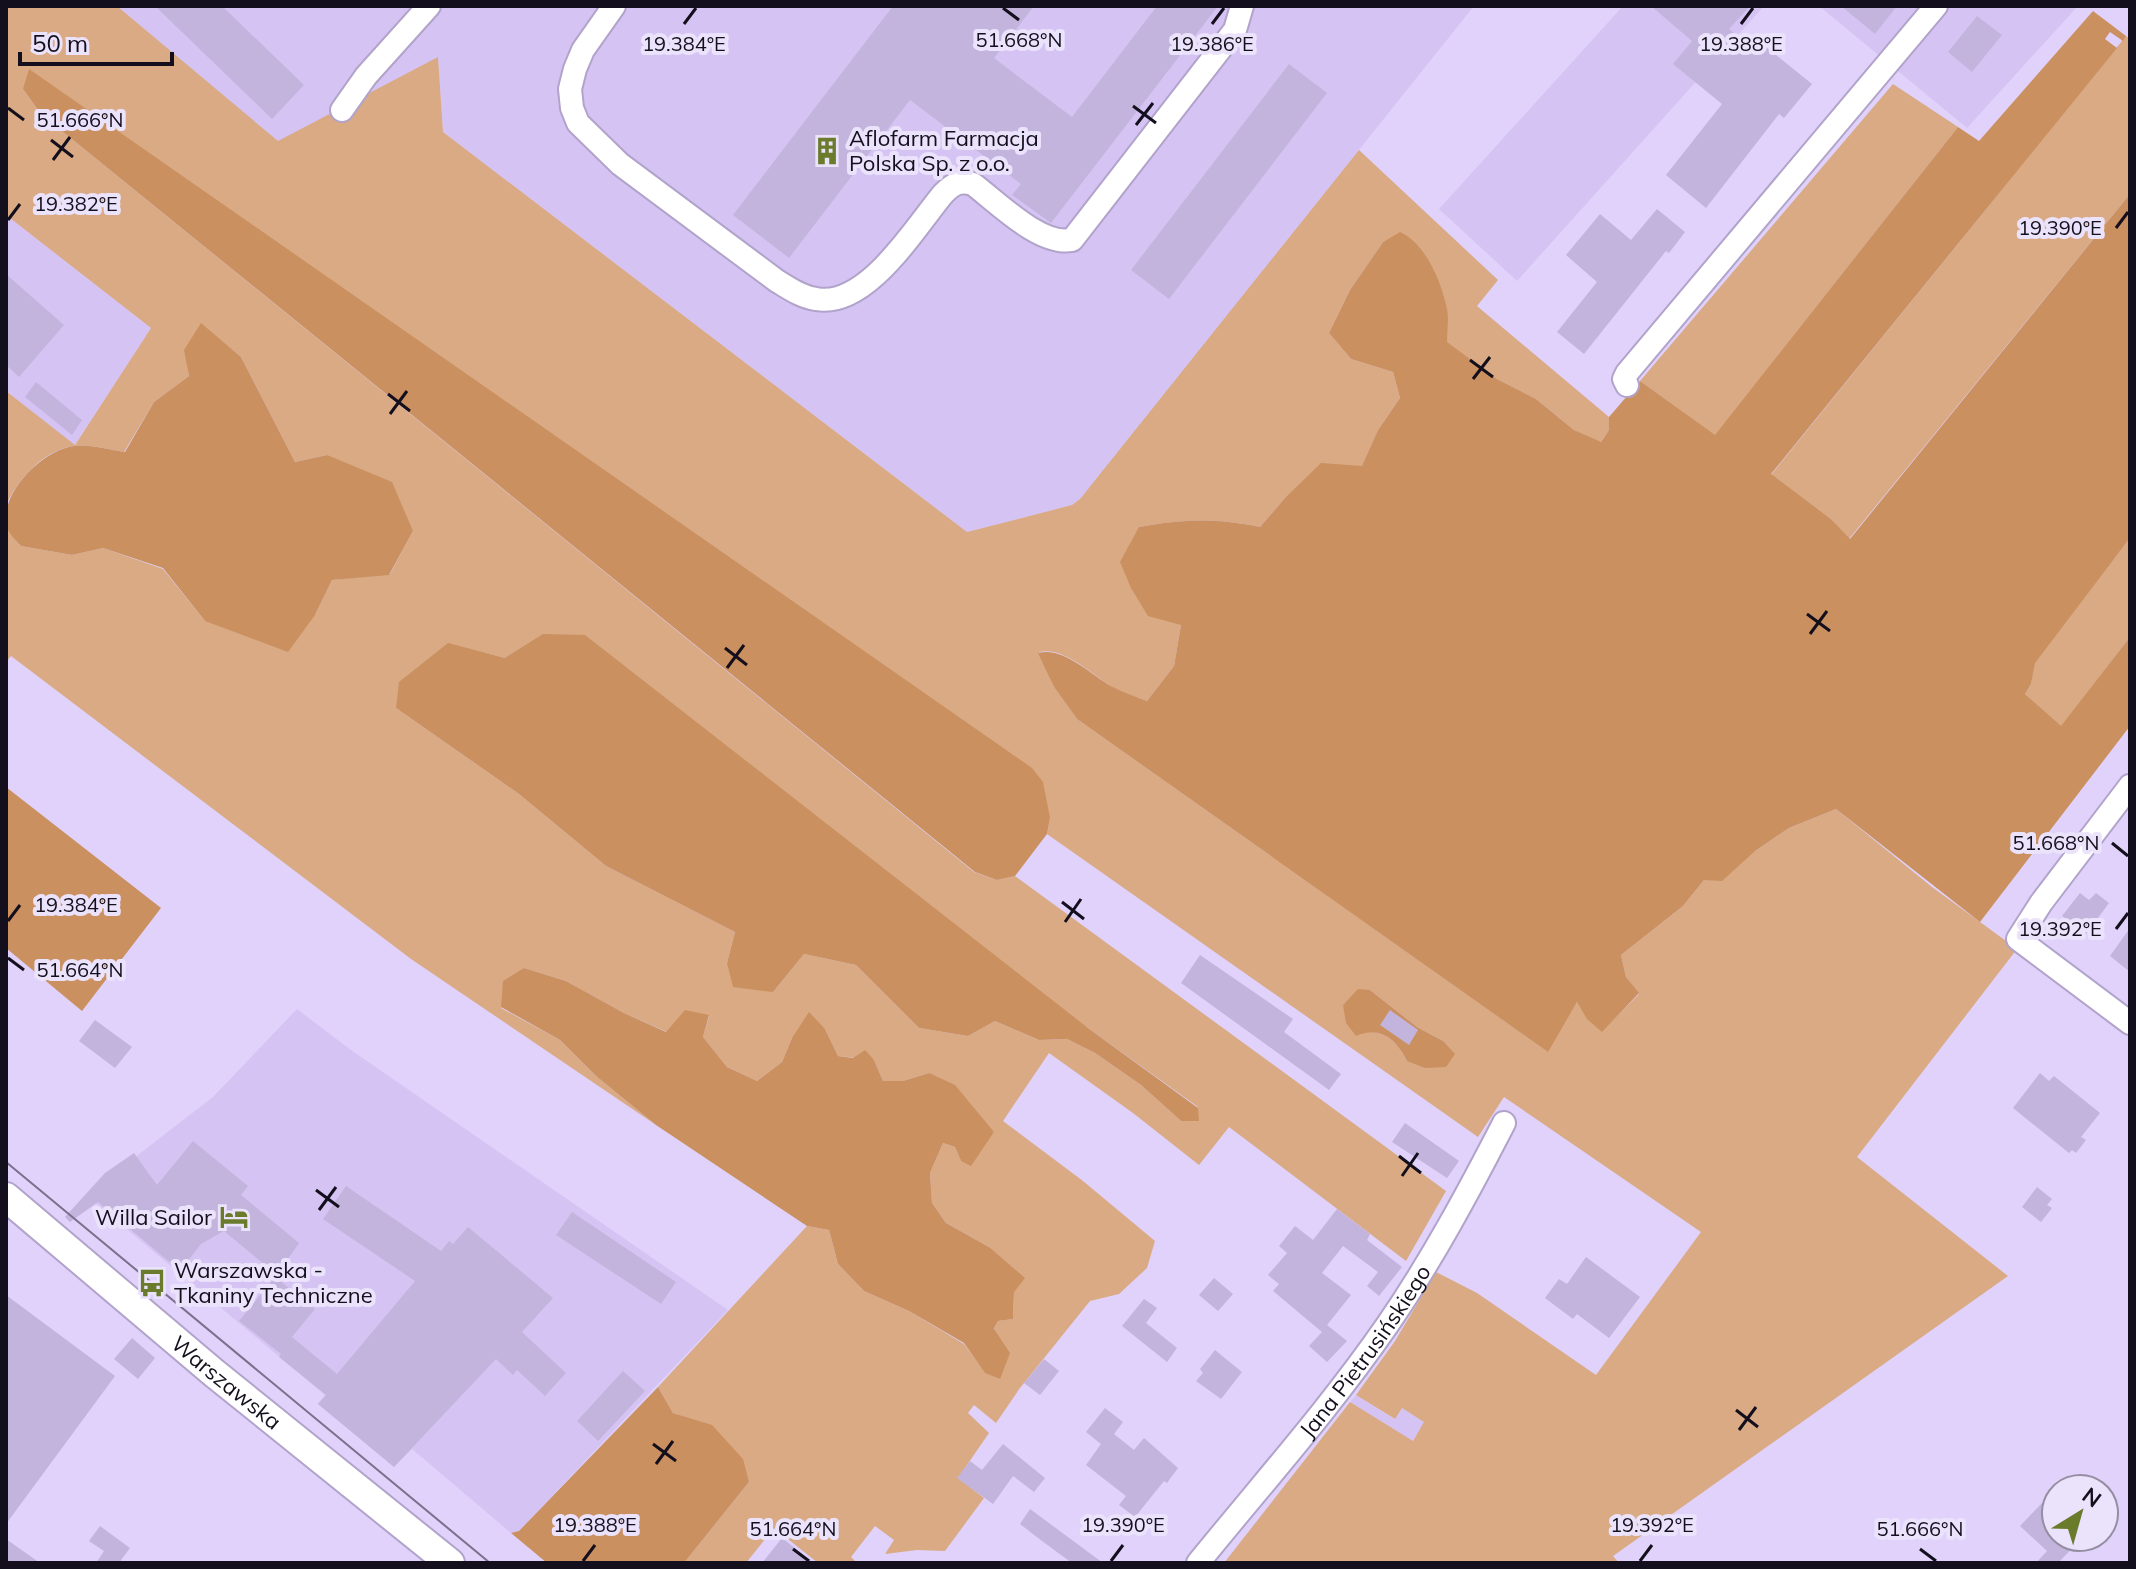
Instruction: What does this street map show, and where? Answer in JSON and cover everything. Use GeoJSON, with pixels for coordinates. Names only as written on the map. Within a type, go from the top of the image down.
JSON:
{"type":"FeatureCollection","features":[{"type":"Feature","properties":{"kind":"main road","name":"Warszawska"},"geometry":{"type":"LineString","coordinates":[[6,1197],[214,1373],[450,1563]]}},
{"type":"Feature","properties":{"kind":"street"},"geometry":{"type":"LineString","coordinates":[[342,110],[366,76],[429,6]]}},
{"type":"Feature","properties":{"kind":"street"},"geometry":{"type":"LineString","coordinates":[[614,6],[583,50],[575,69],[570,89],[572,108],[578,123],[620,164],[777,281],[798,294],[817,300],[840,299],[857,292],[873,280],[943,194],[953,184],[963,181],[973,184],[1045,238],[1061,242],[1072,240],[1235,30],[1242,6]]}},
{"type":"Feature","properties":{"kind":"street"},"geometry":{"type":"LineString","coordinates":[[1627,385],[1624,379],[1627,373],[1936,6]]}},
{"type":"Feature","properties":{"kind":"street"},"geometry":{"type":"LineString","coordinates":[[2130,786],[2041,903],[2018,939],[2130,1023]]}},
{"type":"Feature","properties":{"kind":"street","name":"Jana Pietrusińskiego"},"geometry":{"type":"LineString","coordinates":[[1198,1563],[1332,1400],[1389,1322],[1474,1181],[1504,1123]]}},
{"type":"Feature","properties":{"kind":"shaded area"},"geometry":{"type":"Polygon","coordinates":[[[6,6],[117,6],[278,141],[438,57],[443,132],[967,532],[1072,505],[1080,499],[1359,150],[1498,280],[1477,306],[1609,417],[1609,430],[1600,443],[1574,430],[1536,399],[1497,379],[1446,342],[1447,310],[1400,233],[1383,242],[1350,290],[1329,333],[1351,359],[1393,372],[1400,398],[1378,430],[1362,467],[1285,498],[1260,527],[1200,521],[1139,527],[1181,625],[1174,666],[1147,701],[1115,688],[1067,657],[1048,651],[1039,652],[1054,687],[1077,719],[1547,1051],[1577,1002],[1602,1031],[1639,994],[1626,977],[1621,955],[1683,906],[1704,880],[1789,828],[1836,809],[1932,887],[2017,949],[1857,1157],[2008,1276],[1613,1556],[1619,1563],[1224,1563],[1350,1402],[1413,1441],[1424,1422],[1402,1408],[1395,1419],[1356,1395],[1395,1341],[1436,1272],[1477,1293],[1596,1375],[1701,1232],[1504,1097],[1478,1137],[1047,834],[1050,818],[23,89],[41,114],[974,872],[997,880],[1015,876],[1446,1191],[1406,1261],[1229,1127],[1199,1165],[1049,1053],[1003,1121],[1083,1181],[1155,1241],[1147,1268],[1119,1294],[1090,1301],[996,1423],[974,1405],[968,1413],[989,1433],[958,1478],[984,1498],[945,1551],[885,1554],[894,1540],[875,1526],[851,1557],[854,1563],[818,1563],[774,1528],[746,1563],[684,1563],[749,1482],[712,1426],[673,1413],[658,1387],[807,1226],[829,1230],[838,1264],[864,1291],[909,1311],[964,1344],[985,1372],[1000,1379],[994,1330],[998,1321],[1013,1319],[1014,1292],[989,1247],[946,1223],[932,1203],[930,1173],[943,1143],[955,1147],[961,1161],[994,1132],[929,1073],[903,1081],[883,1081],[874,1060],[838,1056],[825,1029],[792,1038],[782,1062],[757,1081],[727,1067],[703,1037],[709,1016],[667,1032],[624,1013],[566,981],[524,968],[501,1008],[560,1040],[596,1076],[656,1125],[411,959],[11,656],[6,662],[6,528],[21,546],[72,555],[103,548],[163,569],[205,621],[315,615],[332,580],[390,574],[413,531],[327,455],[295,462],[241,357],[201,324],[185,350],[189,376],[154,402],[124,452],[74,446],[52,453],[24,476],[6,506],[6,391],[75,445],[151,328],[6,215],[6,6]],[[448,644],[396,708],[519,794],[606,866],[735,932],[727,963],[773,992],[804,954],[856,965],[919,1028],[968,1036],[995,1021],[1039,1040],[1067,1039],[1095,1053],[1141,1085],[1181,1121],[1198,1107],[1088,1028],[505,658],[448,644]],[[1370,990],[1354,996],[1343,1005],[1367,1031],[1392,1040],[1407,1061],[1443,1041],[1417,1027],[1370,990]]]}},
{"type":"Feature","properties":{"kind":"shaded area"},"geometry":{"type":"Polygon","coordinates":[[[117,6],[1474,6],[1080,499],[1072,505],[967,532],[443,132],[438,58],[278,142],[117,6]]]}},
{"type":"Feature","properties":{"kind":"shaded area"},"geometry":{"type":"Polygon","coordinates":[[[1623,6],[1764,6],[1517,281],[1439,209],[1623,6]]]}},
{"type":"Feature","properties":{"kind":"shaded area"},"geometry":{"type":"Polygon","coordinates":[[[1819,6],[2078,6],[1967,128],[1819,6]]]}},
{"type":"Feature","properties":{"kind":"shaded area"},"geometry":{"type":"Polygon","coordinates":[[[2093,11],[2126,36],[2123,41],[2110,32],[2105,39],[2117,48],[1771,474],[1831,519],[1850,539],[2130,194],[2130,538],[2035,663],[2031,684],[2025,694],[2061,726],[2130,637],[2130,726],[1980,922],[1836,809],[1789,828],[1755,851],[1722,881],[1704,880],[1683,906],[1621,955],[1626,977],[1639,993],[1602,1032],[1587,1019],[1577,1002],[1548,1052],[1077,719],[1054,687],[1038,653],[1067,657],[1111,686],[1147,701],[1174,666],[1181,625],[1148,616],[1120,562],[1139,527],[1200,521],[1260,527],[1321,463],[1362,466],[1378,430],[1400,398],[1393,372],[1351,359],[1329,333],[1350,290],[1383,242],[1400,232],[1425,254],[1436,275],[1447,309],[1447,342],[1497,379],[1536,399],[1574,430],[1601,442],[1609,430],[1609,417],[1640,381],[1715,435],[1958,127],[1979,141],[2093,11]]]}},
{"type":"Feature","properties":{"kind":"shaded area"},"geometry":{"type":"Polygon","coordinates":[[[2126,36],[2130,39],[2130,194],[1849,539],[1831,519],[1771,475],[2126,36]]]}},
{"type":"Feature","properties":{"kind":"shaded area"},"geometry":{"type":"Polygon","coordinates":[[[29,69],[1032,768],[1043,782],[1050,818],[1047,834],[1015,876],[997,880],[975,872],[41,114],[23,89],[29,69]]]}},
{"type":"Feature","properties":{"kind":"shaded area"},"geometry":{"type":"Polygon","coordinates":[[[1893,84],[1958,127],[1715,436],[1640,381],[1893,84]]]}},
{"type":"Feature","properties":{"kind":"shaded area"},"geometry":{"type":"Polygon","coordinates":[[[6,215],[151,328],[74,446],[6,391],[6,215]]]}},
{"type":"Feature","properties":{"kind":"shaded area"},"geometry":{"type":"Polygon","coordinates":[[[201,323],[241,357],[295,462],[327,455],[392,482],[413,531],[389,575],[332,580],[315,615],[288,652],[205,621],[163,568],[103,548],[72,555],[21,546],[6,526],[6,513],[17,487],[49,455],[74,446],[125,452],[154,402],[189,376],[184,350],[201,323]]]}},
{"type":"Feature","properties":{"kind":"shaded area"},"geometry":{"type":"Polygon","coordinates":[[[2130,538],[2130,637],[2061,727],[2025,694],[2031,684],[2034,663],[2130,538]]]}},
{"type":"Feature","properties":{"kind":"shaded area"},"geometry":{"type":"Polygon","coordinates":[[[543,634],[585,635],[1088,1028],[1198,1108],[1199,1121],[1181,1121],[1141,1085],[1095,1053],[1067,1039],[1039,1040],[995,1021],[968,1036],[919,1028],[856,965],[804,954],[773,992],[733,987],[727,963],[735,932],[606,866],[519,794],[396,708],[399,682],[448,643],[505,658],[543,634]]]}},
{"type":"Feature","properties":{"kind":"shaded area"},"geometry":{"type":"Polygon","coordinates":[[[6,787],[161,908],[82,1011],[6,948],[6,787]]]}},
{"type":"Feature","properties":{"kind":"shaded area"},"geometry":{"type":"Polygon","coordinates":[[[524,968],[566,981],[666,1032],[685,1010],[709,1015],[703,1037],[727,1067],[757,1081],[782,1062],[792,1038],[809,1012],[825,1029],[838,1056],[853,1058],[865,1050],[874,1060],[883,1081],[903,1081],[929,1073],[955,1085],[994,1132],[971,1166],[961,1161],[955,1147],[943,1143],[930,1173],[932,1203],[946,1223],[989,1247],[1025,1278],[1014,1292],[1013,1319],[998,1321],[994,1329],[1010,1353],[1000,1379],[985,1373],[964,1343],[909,1311],[864,1291],[838,1264],[829,1230],[807,1226],[656,1125],[596,1076],[560,1040],[501,1007],[503,981],[524,968]]]}},
{"type":"Feature","properties":{"kind":"shaded area"},"geometry":{"type":"Polygon","coordinates":[[[1358,989],[1370,990],[1417,1027],[1443,1041],[1455,1054],[1446,1067],[1425,1068],[1407,1061],[1387,1036],[1373,1032],[1356,1036],[1346,1023],[1343,1005],[1358,989]]]}},
{"type":"Feature","properties":{"kind":"shaded area"},"geometry":{"type":"Polygon","coordinates":[[[297,1009],[351,1050],[728,1310],[519,1531],[511,1533],[412,1449],[394,1467],[318,1404],[325,1395],[86,1195],[213,1097],[297,1009]]]}},
{"type":"Feature","properties":{"kind":"shaded area"},"geometry":{"type":"Polygon","coordinates":[[[658,1387],[673,1413],[712,1425],[743,1459],[749,1482],[684,1563],[547,1563],[511,1533],[519,1531],[658,1387]]]}},
{"type":"Feature","properties":{"kind":"shaded area"},"geometry":{"type":"Polygon","coordinates":[[[1356,1395],[1394,1419],[1402,1408],[1425,1422],[1412,1442],[1350,1402],[1356,1395]]]}},
{"type":"Feature","properties":{"kind":"building"},"geometry":{"type":"Polygon","coordinates":[[[155,6],[222,6],[304,85],[272,119],[155,6]]]}},
{"type":"Feature","properties":{"kind":"building","name":"Aflofarm Farmacja Polska Sp. z o.o."},"geometry":{"type":"Polygon","coordinates":[[[893,6],[1034,6],[994,58],[1072,117],[1157,6],[1218,6],[1051,223],[1012,195],[1021,184],[910,100],[789,258],[733,215],[893,6]]]}},
{"type":"Feature","properties":{"kind":"building"},"geometry":{"type":"Polygon","coordinates":[[[1651,6],[1750,6],[1729,29],[1759,53],[1765,46],[1812,84],[1784,118],[1779,114],[1706,208],[1666,175],[1722,104],[1673,64],[1692,41],[1651,6]]]}},
{"type":"Feature","properties":{"kind":"building"},"geometry":{"type":"Polygon","coordinates":[[[1841,6],[1897,6],[1875,34],[1841,6]]]}},
{"type":"Feature","properties":{"kind":"building"},"geometry":{"type":"Polygon","coordinates":[[[1977,16],[2002,35],[1972,72],[1948,52],[1977,16]]]}},
{"type":"Feature","properties":{"kind":"building"},"geometry":{"type":"Polygon","coordinates":[[[1289,64],[1327,93],[1169,299],[1131,270],[1289,64]]]}},
{"type":"Feature","properties":{"kind":"building"},"geometry":{"type":"Polygon","coordinates":[[[1657,209],[1685,232],[1669,253],[1666,251],[1584,354],[1557,332],[1597,282],[1566,255],[1600,214],[1631,240],[1657,209]]]}},
{"type":"Feature","properties":{"kind":"building"},"geometry":{"type":"Polygon","coordinates":[[[6,274],[64,325],[19,377],[6,365],[6,274]]]}},
{"type":"Feature","properties":{"kind":"building"},"geometry":{"type":"Polygon","coordinates":[[[36,382],[82,420],[72,435],[25,397],[36,382]]]}},
{"type":"Feature","properties":{"kind":"building"},"geometry":{"type":"Polygon","coordinates":[[[2080,893],[2089,900],[2096,893],[2109,903],[2086,934],[2062,916],[2080,893]]]}},
{"type":"Feature","properties":{"kind":"building"},"geometry":{"type":"Polygon","coordinates":[[[2130,928],[2130,972],[2110,956],[2130,928]]]}},
{"type":"Feature","properties":{"kind":"building"},"geometry":{"type":"Polygon","coordinates":[[[1200,955],[1293,1019],[1284,1032],[1341,1074],[1329,1090],[1181,983],[1200,955]]]}},
{"type":"Feature","properties":{"kind":"building"},"geometry":{"type":"Polygon","coordinates":[[[1390,1010],[1418,1030],[1409,1045],[1380,1025],[1390,1010]]]}},
{"type":"Feature","properties":{"kind":"building"},"geometry":{"type":"Polygon","coordinates":[[[95,1020],[132,1047],[115,1068],[79,1041],[95,1020]]]}},
{"type":"Feature","properties":{"kind":"building"},"geometry":{"type":"Polygon","coordinates":[[[2040,1073],[2049,1081],[2054,1076],[2100,1113],[2081,1137],[2086,1140],[2076,1153],[2072,1150],[2069,1153],[2013,1108],[2040,1073]]]}},
{"type":"Feature","properties":{"kind":"building"},"geometry":{"type":"Polygon","coordinates":[[[1405,1123],[1459,1161],[1447,1178],[1392,1142],[1405,1123]]]}},
{"type":"Feature","properties":{"kind":"building"},"geometry":{"type":"Polygon","coordinates":[[[193,1141],[248,1186],[241,1195],[299,1243],[277,1275],[224,1231],[201,1244],[180,1271],[98,1202],[70,1222],[65,1217],[105,1173],[134,1153],[157,1185],[193,1141]]]}},
{"type":"Feature","properties":{"kind":"building"},"geometry":{"type":"Polygon","coordinates":[[[346,1186],[441,1251],[449,1241],[453,1244],[468,1227],[553,1298],[522,1332],[566,1373],[545,1396],[517,1370],[513,1375],[496,1359],[394,1467],[318,1404],[326,1395],[239,1321],[275,1277],[315,1309],[292,1337],[337,1374],[415,1281],[323,1219],[346,1186]]]}},
{"type":"Feature","properties":{"kind":"building"},"geometry":{"type":"Polygon","coordinates":[[[2037,1187],[2052,1199],[2047,1205],[2052,1208],[2041,1222],[2022,1207],[2037,1187]]]}},
{"type":"Feature","properties":{"kind":"building"},"geometry":{"type":"Polygon","coordinates":[[[1337,1209],[1370,1234],[1367,1240],[1402,1267],[1379,1296],[1367,1286],[1378,1272],[1343,1246],[1322,1273],[1351,1295],[1327,1325],[1347,1341],[1327,1362],[1309,1346],[1322,1332],[1273,1291],[1279,1284],[1268,1275],[1287,1253],[1279,1246],[1295,1226],[1313,1240],[1337,1209]]]}},
{"type":"Feature","properties":{"kind":"building"},"geometry":{"type":"Polygon","coordinates":[[[572,1212],[676,1282],[661,1304],[556,1235],[572,1212]]]}},
{"type":"Feature","properties":{"kind":"building"},"geometry":{"type":"Polygon","coordinates":[[[1586,1257],[1640,1297],[1609,1338],[1577,1314],[1573,1319],[1545,1298],[1559,1279],[1567,1284],[1586,1257]]]}},
{"type":"Feature","properties":{"kind":"building"},"geometry":{"type":"Polygon","coordinates":[[[1214,1278],[1233,1294],[1218,1311],[1199,1295],[1214,1278]]]}},
{"type":"Feature","properties":{"kind":"building"},"geometry":{"type":"Polygon","coordinates":[[[6,1295],[115,1376],[6,1524],[6,1295]]]}},
{"type":"Feature","properties":{"kind":"building"},"geometry":{"type":"Polygon","coordinates":[[[1144,1299],[1157,1308],[1146,1323],[1177,1348],[1167,1362],[1122,1326],[1144,1299]]]}},
{"type":"Feature","properties":{"kind":"building"},"geometry":{"type":"Polygon","coordinates":[[[132,1338],[155,1358],[138,1379],[114,1359],[132,1338]]]}},
{"type":"Feature","properties":{"kind":"building"},"geometry":{"type":"Polygon","coordinates":[[[1215,1350],[1242,1372],[1221,1399],[1196,1381],[1203,1373],[1200,1369],[1215,1350]]]}},
{"type":"Feature","properties":{"kind":"building"},"geometry":{"type":"Polygon","coordinates":[[[1044,1359],[1059,1371],[1040,1395],[1024,1383],[1044,1359]]]}},
{"type":"Feature","properties":{"kind":"building"},"geometry":{"type":"Polygon","coordinates":[[[623,1371],[645,1391],[598,1441],[577,1421],[623,1371]]]}},
{"type":"Feature","properties":{"kind":"building"},"geometry":{"type":"Polygon","coordinates":[[[1105,1408],[1123,1422],[1114,1434],[1134,1450],[1144,1438],[1178,1468],[1135,1517],[1119,1505],[1126,1496],[1086,1465],[1101,1444],[1086,1432],[1105,1408]]]}},
{"type":"Feature","properties":{"kind":"building"},"geometry":{"type":"Polygon","coordinates":[[[1003,1444],[1045,1478],[1034,1492],[1013,1476],[993,1504],[957,1478],[970,1461],[982,1470],[1003,1444]]]}},
{"type":"Feature","properties":{"kind":"building"},"geometry":{"type":"Polygon","coordinates":[[[2040,1505],[2040,1545],[2020,1526],[2040,1505]]]}},
{"type":"Feature","properties":{"kind":"building"},"geometry":{"type":"Polygon","coordinates":[[[1030,1509],[1103,1563],[1072,1563],[1042,1541],[1020,1524],[1030,1509]]]}},
{"type":"Feature","properties":{"kind":"building"},"geometry":{"type":"Polygon","coordinates":[[[100,1526],[130,1548],[119,1563],[96,1563],[104,1551],[89,1541],[100,1526]]]}},
{"type":"Feature","properties":{"kind":"building"},"geometry":{"type":"Polygon","coordinates":[[[782,1538],[814,1563],[762,1563],[782,1538]]]}},
{"type":"Feature","properties":{"kind":"building"},"geometry":{"type":"Polygon","coordinates":[[[6,1539],[40,1563],[6,1563],[6,1539]]]}},
{"type":"Feature","properties":{"kind":"building"},"geometry":{"type":"Polygon","coordinates":[[[2045,1553],[2068,1553],[2058,1563],[2036,1563],[2045,1553]]]}},
{"type":"Feature","properties":{"kind":"tram line"},"geometry":{"type":"LineString","coordinates":[[6,1162],[490,1563]]}},
{"type":"Feature","properties":{"kind":"place","name":"Aflofarm Farmacja Polska Sp. z o.o."},"geometry":{"type":"Point","coordinates":[827,151]}},
{"type":"Feature","properties":{"kind":"place","name":"Willa Sailor"},"geometry":{"type":"Point","coordinates":[234,1217]}},
{"type":"Feature","properties":{"kind":"place","name":"Warszawska - Tkaniny Techniczne"},"geometry":{"type":"Point","coordinates":[152,1283]}}]}
